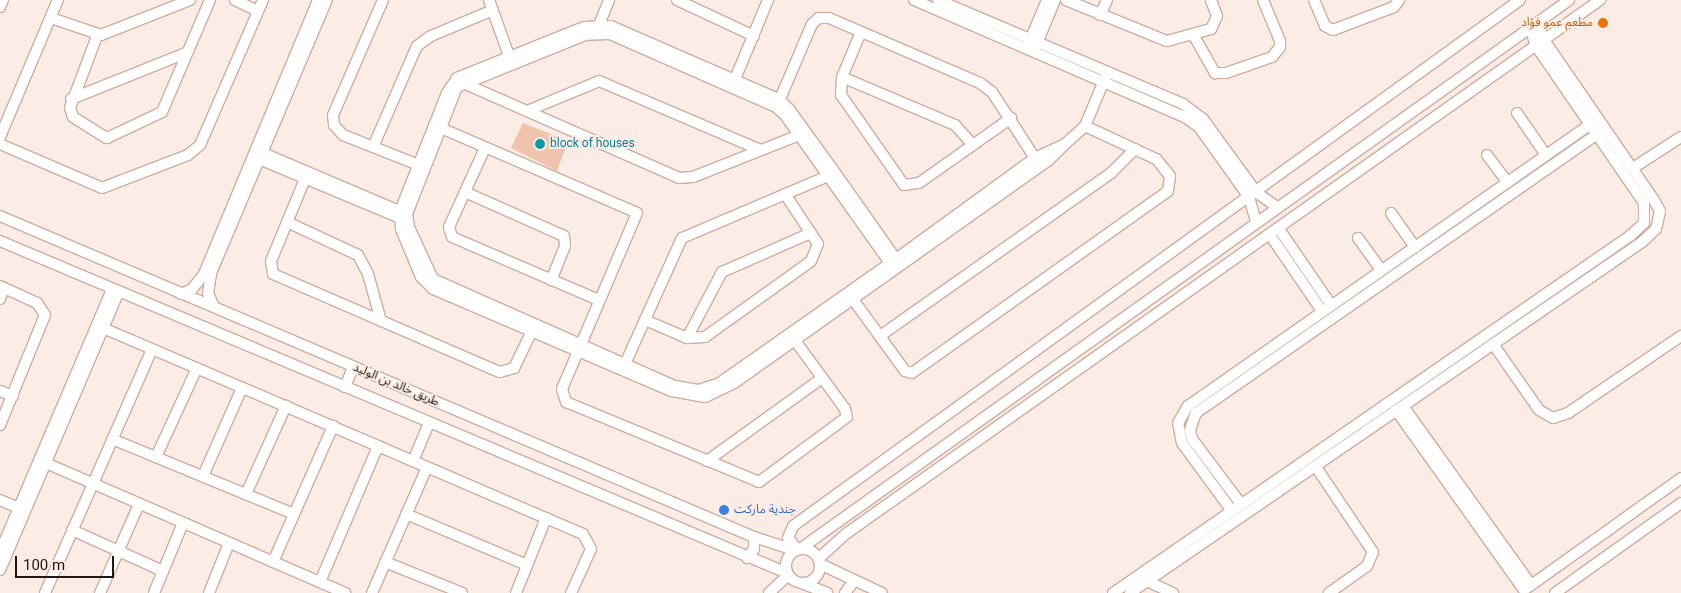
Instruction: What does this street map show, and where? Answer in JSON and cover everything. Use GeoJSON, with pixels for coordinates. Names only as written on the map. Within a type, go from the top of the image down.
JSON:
{"type":"FeatureCollection","features":[{"type":"Feature","properties":{"kind":"street"},"geometry":{"type":"LineString","coordinates":[[0,7],[3,0]]}},
{"type":"Feature","properties":{"kind":"street"},"geometry":{"type":"LineString","coordinates":[[0,137],[58,0]]}},
{"type":"Feature","properties":{"kind":"street"},"geometry":{"type":"LineString","coordinates":[[51,18],[97,36],[190,0]]}},
{"type":"Feature","properties":{"kind":"street"},"geometry":{"type":"LineString","coordinates":[[97,36],[71,99],[73,117],[107,138],[162,112],[210,0]]}},
{"type":"Feature","properties":{"kind":"street"},"geometry":{"type":"LineString","coordinates":[[235,0],[258,11]]}},
{"type":"Feature","properties":{"kind":"street"},"geometry":{"type":"LineString","coordinates":[[0,144],[102,188],[188,155],[200,145],[262,0]]}},
{"type":"Feature","properties":{"kind":"street"},"geometry":{"type":"LineString","coordinates":[[214,308],[208,293],[210,278],[318,0]]}},
{"type":"Feature","properties":{"kind":"street"},"geometry":{"type":"LineString","coordinates":[[181,294],[192,289],[204,274],[327,0]]}},
{"type":"Feature","properties":{"kind":"street"},"geometry":{"type":"LineString","coordinates":[[383,0],[333,120],[339,133],[416,164]]}},
{"type":"Feature","properties":{"kind":"street"},"geometry":{"type":"LineString","coordinates":[[489,0],[510,56]]}},
{"type":"Feature","properties":{"kind":"street"},"geometry":{"type":"LineString","coordinates":[[598,26],[609,0]]}},
{"type":"Feature","properties":{"kind":"street"},"geometry":{"type":"LineString","coordinates":[[677,0],[754,36]]}},
{"type":"Feature","properties":{"kind":"street"},"geometry":{"type":"LineString","coordinates":[[735,79],[768,0]]}},
{"type":"Feature","properties":{"kind":"street"},"geometry":{"type":"LineString","coordinates":[[938,0],[1032,45]]}},
{"type":"Feature","properties":{"kind":"street"},"geometry":{"type":"LineString","coordinates":[[1032,45],[1047,0]]}},
{"type":"Feature","properties":{"kind":"street"},"geometry":{"type":"LineString","coordinates":[[1032,45],[1055,0]]}},
{"type":"Feature","properties":{"kind":"street"},"geometry":{"type":"LineString","coordinates":[[1066,0],[1160,40],[1175,41],[1194,36],[1216,23],[1211,0]]}},
{"type":"Feature","properties":{"kind":"street"},"geometry":{"type":"LineString","coordinates":[[1100,15],[1107,0]]}},
{"type":"Feature","properties":{"kind":"street"},"geometry":{"type":"LineString","coordinates":[[1194,36],[1215,73],[1226,73],[1272,57],[1277,53],[1280,41],[1263,0]]}},
{"type":"Feature","properties":{"kind":"street"},"geometry":{"type":"LineString","coordinates":[[1314,0],[1325,26],[1334,30],[1394,7],[1399,0]]}},
{"type":"Feature","properties":{"kind":"street"},"geometry":{"type":"LineString","coordinates":[[882,593],[854,581],[819,561],[811,550],[797,549],[788,538],[793,526],[1520,0]]}},
{"type":"Feature","properties":{"kind":"street"},"geometry":{"type":"LineString","coordinates":[[827,593],[790,576],[785,563],[797,549],[1569,0]]}},
{"type":"Feature","properties":{"kind":"street"},"geometry":{"type":"LineString","coordinates":[[804,584],[818,575],[819,561],[847,533],[1275,232],[1600,0]]}},
{"type":"Feature","properties":{"kind":"street"},"geometry":{"type":"LineString","coordinates":[[920,1],[1193,111],[1252,194],[1256,221]]}},
{"type":"Feature","properties":{"kind":"street"},"geometry":{"type":"LineString","coordinates":[[373,147],[417,46],[431,36],[493,10]]}},
{"type":"Feature","properties":{"kind":"street"},"geometry":{"type":"LineString","coordinates":[[778,103],[815,21],[829,18],[980,83],[1011,118],[1035,158]]}},
{"type":"Feature","properties":{"kind":"street"},"geometry":{"type":"LineString","coordinates":[[548,334],[532,330],[428,285],[421,277],[403,216],[416,164],[452,96],[463,83],[556,42],[598,26],[623,30],[735,79],[778,103],[895,264]]}},
{"type":"Feature","properties":{"kind":"street"},"geometry":{"type":"LineString","coordinates":[[1113,593],[1638,230],[1644,223],[1644,203],[1590,124],[1540,43],[1533,26]]}},
{"type":"Feature","properties":{"kind":"street"},"geometry":{"type":"LineString","coordinates":[[861,32],[842,77],[844,104],[904,185],[916,185],[1011,118]]}},
{"type":"Feature","properties":{"kind":"street"},"geometry":{"type":"LineString","coordinates":[[403,216],[436,126],[457,78],[510,56],[556,42],[592,34],[620,36],[778,103],[828,176],[895,264]]}},
{"type":"Feature","properties":{"kind":"street"},"geometry":{"type":"LineString","coordinates":[[1130,593],[1650,236],[1660,211],[1633,168],[1540,43]]}},
{"type":"Feature","properties":{"kind":"street"},"geometry":{"type":"LineString","coordinates":[[71,99],[186,53]]}},
{"type":"Feature","properties":{"kind":"street"},"geometry":{"type":"LineString","coordinates":[[842,77],[950,122],[973,145]]}},
{"type":"Feature","properties":{"kind":"street"},"geometry":{"type":"LineString","coordinates":[[257,154],[403,216],[433,279],[684,396],[705,397],[723,390],[792,337],[895,264],[1049,160],[1085,126],[1106,77]]}},
{"type":"Feature","properties":{"kind":"street"},"geometry":{"type":"LineString","coordinates":[[527,111],[599,81],[761,150]]}},
{"type":"Feature","properties":{"kind":"street"},"geometry":{"type":"LineString","coordinates":[[463,83],[680,178],[687,179],[799,135]]}},
{"type":"Feature","properties":{"kind":"street"},"geometry":{"type":"LineString","coordinates":[[1517,113],[1546,155]]}},
{"type":"Feature","properties":{"kind":"street"},"geometry":{"type":"LineString","coordinates":[[1241,504],[1192,439],[1192,421],[1203,406],[1326,308],[1590,124]]}},
{"type":"Feature","properties":{"kind":"street"},"geometry":{"type":"LineString","coordinates":[[436,126],[637,213],[562,389],[566,402],[759,482],[811,446],[847,417],[845,409],[792,337]]}},
{"type":"Feature","properties":{"kind":"street"},"geometry":{"type":"LineString","coordinates":[[852,298],[905,371],[912,373],[1164,195],[1170,187],[1168,172],[1156,158],[1085,126]]}},
{"type":"Feature","properties":{"kind":"street"},"geometry":{"type":"LineString","coordinates":[[1232,511],[1182,443],[1178,423],[1188,406],[1402,269],[1597,134]]}},
{"type":"Feature","properties":{"kind":"street"},"geometry":{"type":"LineString","coordinates":[[1633,168],[1681,137]]}},
{"type":"Feature","properties":{"kind":"street"},"geometry":{"type":"LineString","coordinates":[[579,347],[684,389],[709,388],[852,298],[1035,158],[1065,144]]}},
{"type":"Feature","properties":{"kind":"street"},"geometry":{"type":"LineString","coordinates":[[485,148],[450,227],[452,237],[599,300]]}},
{"type":"Feature","properties":{"kind":"street"},"geometry":{"type":"LineString","coordinates":[[880,336],[1111,173],[1135,149]]}},
{"type":"Feature","properties":{"kind":"street"},"geometry":{"type":"LineString","coordinates":[[257,154],[306,179],[403,216]]}},
{"type":"Feature","properties":{"kind":"street"},"geometry":{"type":"LineString","coordinates":[[1487,155],[1507,182]]}},
{"type":"Feature","properties":{"kind":"street"},"geometry":{"type":"LineString","coordinates":[[625,364],[676,247],[686,234],[828,176]]}},
{"type":"Feature","properties":{"kind":"street"},"geometry":{"type":"LineString","coordinates":[[306,179],[271,261],[273,274],[505,373],[514,368],[532,330]]}},
{"type":"Feature","properties":{"kind":"street"},"geometry":{"type":"LineString","coordinates":[[466,192],[564,236],[565,246],[551,280]]}},
{"type":"Feature","properties":{"kind":"street"},"geometry":{"type":"LineString","coordinates":[[645,320],[687,338],[705,337],[811,261],[818,251],[811,234],[785,194]]}},
{"type":"Feature","properties":{"kind":"street"},"geometry":{"type":"LineString","coordinates":[[1252,194],[1277,207]]}},
{"type":"Feature","properties":{"kind":"street"},"geometry":{"type":"LineString","coordinates":[[1391,213],[1415,246]]}},
{"type":"Feature","properties":{"kind":"street","name":"طريق خالد بن الوليد"},"geometry":{"type":"LineString","coordinates":[[0,216],[754,537],[797,549]]}},
{"type":"Feature","properties":{"kind":"street"},"geometry":{"type":"LineString","coordinates":[[287,222],[358,255],[368,274],[381,321]]}},
{"type":"Feature","properties":{"kind":"street"},"geometry":{"type":"LineString","coordinates":[[1275,232],[1326,308]]}},
{"type":"Feature","properties":{"kind":"street"},"geometry":{"type":"LineString","coordinates":[[687,338],[722,272],[811,234]]}},
{"type":"Feature","properties":{"kind":"street"},"geometry":{"type":"LineString","coordinates":[[1358,238],[1381,270]]}},
{"type":"Feature","properties":{"kind":"street","name":"طريق خالد بن الوليد"},"geometry":{"type":"LineString","coordinates":[[0,241],[790,576]]}},
{"type":"Feature","properties":{"kind":"street"},"geometry":{"type":"LineString","coordinates":[[1395,260],[1402,269]]}},
{"type":"Feature","properties":{"kind":"street"},"geometry":{"type":"LineString","coordinates":[[0,299],[2,287],[37,303],[45,315],[0,426]]}},
{"type":"Feature","properties":{"kind":"street"},"geometry":{"type":"LineString","coordinates":[[42,462],[103,328],[115,290]]}},
{"type":"Feature","properties":{"kind":"street"},"geometry":{"type":"LineString","coordinates":[[0,570],[22,509],[115,290]]}},
{"type":"Feature","properties":{"kind":"street"},"geometry":{"type":"LineString","coordinates":[[103,328],[583,534],[591,544],[571,593]]}},
{"type":"Feature","properties":{"kind":"street"},"geometry":{"type":"LineString","coordinates":[[1493,344],[1539,410],[1553,418],[1568,413],[1681,336]]}},
{"type":"Feature","properties":{"kind":"street"},"geometry":{"type":"LineString","coordinates":[[45,593],[152,349]]}},
{"type":"Feature","properties":{"kind":"street"},"geometry":{"type":"LineString","coordinates":[[344,387],[353,366]]}},
{"type":"Feature","properties":{"kind":"street"},"geometry":{"type":"LineString","coordinates":[[156,457],[197,368]]}},
{"type":"Feature","properties":{"kind":"street"},"geometry":{"type":"LineString","coordinates":[[708,461],[822,378]]}},
{"type":"Feature","properties":{"kind":"street"},"geometry":{"type":"LineString","coordinates":[[203,476],[242,388]]}},
{"type":"Feature","properties":{"kind":"street"},"geometry":{"type":"LineString","coordinates":[[0,391],[12,396]]}},
{"type":"Feature","properties":{"kind":"street"},"geometry":{"type":"LineString","coordinates":[[246,494],[286,406]]}},
{"type":"Feature","properties":{"kind":"street"},"geometry":{"type":"LineString","coordinates":[[1400,408],[1525,589],[1681,478]]}},
{"type":"Feature","properties":{"kind":"street"},"geometry":{"type":"LineString","coordinates":[[413,461],[429,423]]}},
{"type":"Feature","properties":{"kind":"street"},"geometry":{"type":"LineString","coordinates":[[273,562],[332,426]]}},
{"type":"Feature","properties":{"kind":"street"},"geometry":{"type":"LineString","coordinates":[[112,439],[294,514]]}},
{"type":"Feature","properties":{"kind":"street"},"geometry":{"type":"LineString","coordinates":[[320,582],[378,446]]}},
{"type":"Feature","properties":{"kind":"street"},"geometry":{"type":"LineString","coordinates":[[42,462],[345,593]]}},
{"type":"Feature","properties":{"kind":"street"},"geometry":{"type":"LineString","coordinates":[[372,593],[427,467]]}},
{"type":"Feature","properties":{"kind":"street"},"geometry":{"type":"LineString","coordinates":[[1316,467],[1373,552],[1367,566],[1328,593]]}},
{"type":"Feature","properties":{"kind":"street"},"geometry":{"type":"LineString","coordinates":[[0,500],[22,509]]}},
{"type":"Feature","properties":{"kind":"street"},"geometry":{"type":"LineString","coordinates":[[1555,593],[1681,503]]}},
{"type":"Feature","properties":{"kind":"street"},"geometry":{"type":"LineString","coordinates":[[100,593],[139,504]]}},
{"type":"Feature","properties":{"kind":"street"},"geometry":{"type":"LineString","coordinates":[[0,552],[22,509]]}},
{"type":"Feature","properties":{"kind":"street"},"geometry":{"type":"LineString","coordinates":[[406,514],[527,565]]}},
{"type":"Feature","properties":{"kind":"street"},"geometry":{"type":"LineString","coordinates":[[516,593],[546,518]]}},
{"type":"Feature","properties":{"kind":"street"},"geometry":{"type":"LineString","coordinates":[[154,593],[183,523]]}},
{"type":"Feature","properties":{"kind":"street"},"geometry":{"type":"LineString","coordinates":[[72,530],[163,571]]}},
{"type":"Feature","properties":{"kind":"street"},"geometry":{"type":"LineString","coordinates":[[747,558],[754,549],[754,537]]}},
{"type":"Feature","properties":{"kind":"street"},"geometry":{"type":"LineString","coordinates":[[210,593],[229,543]]}},
{"type":"Feature","properties":{"kind":"street"},"geometry":{"type":"LineString","coordinates":[[385,562],[462,593]]}},
{"type":"Feature","properties":{"kind":"street"},"geometry":{"type":"LineString","coordinates":[[769,593],[790,576]]}},
{"type":"Feature","properties":{"kind":"street"},"geometry":{"type":"LineString","coordinates":[[776,593],[790,576]]}},
{"type":"Feature","properties":{"kind":"street"},"geometry":{"type":"LineString","coordinates":[[845,593],[854,581]]}},
{"type":"Feature","properties":{"kind":"street"},"geometry":{"type":"LineString","coordinates":[[1147,581],[1173,593]]}},
{"type":"Feature","properties":{"kind":"building","name":"block of houses"},"geometry":{"type":"Polygon","coordinates":[[[523,123],[568,141],[557,171],[511,148],[523,123]]]}},
{"type":"Feature","properties":{"kind":"place","name":"مطعم عمو فؤاد"},"geometry":{"type":"Point","coordinates":[1603,23]}},
{"type":"Feature","properties":{"kind":"place","name":"block of houses"},"geometry":{"type":"Point","coordinates":[540,144]}},
{"type":"Feature","properties":{"kind":"place","name":"جندية ماركت"},"geometry":{"type":"Point","coordinates":[724,510]}}]}
